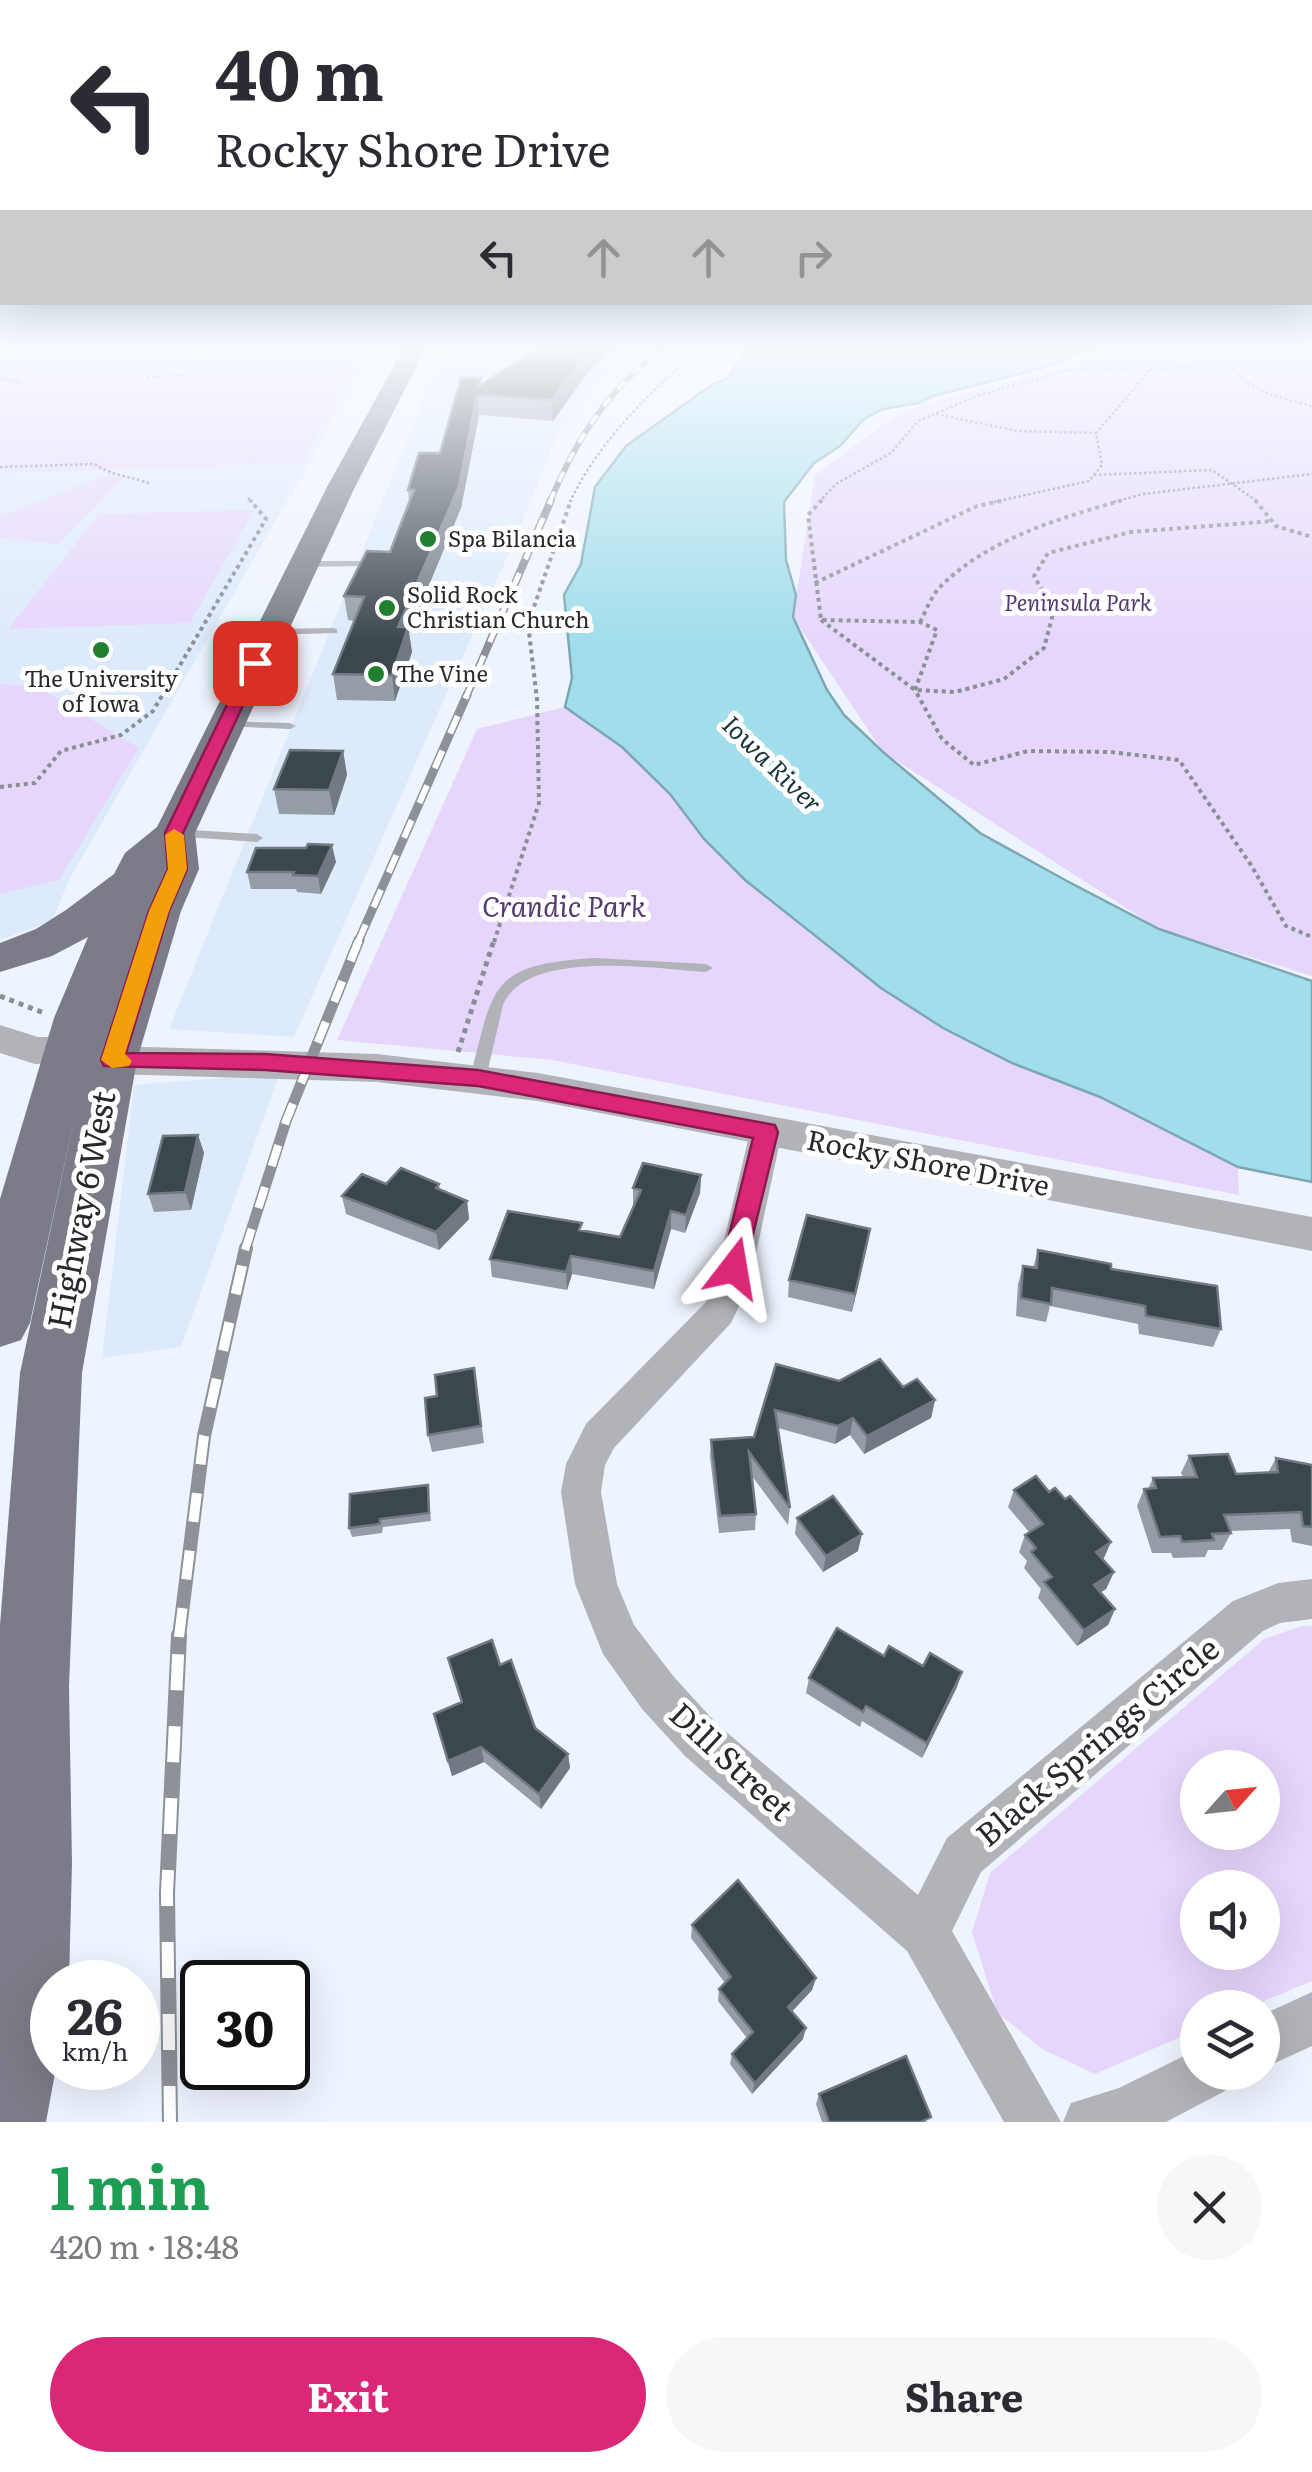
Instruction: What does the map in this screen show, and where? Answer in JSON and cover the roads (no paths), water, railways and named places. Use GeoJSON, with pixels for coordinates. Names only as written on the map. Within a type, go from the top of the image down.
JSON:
{"type":"FeatureCollection","features":[{"type":"Feature","properties":{"kind":"main road"},"geometry":{"type":"LineString","coordinates":[[174,833],[365,445]]}},
{"type":"Feature","properties":{"kind":"main road","name":"Highway 6 West"},"geometry":{"type":"LineString","coordinates":[[0,1322],[17,1234],[76,1042],[135,874],[140,862],[174,833]]}},
{"type":"Feature","properties":{"kind":"main road","name":"Highway 6 West"},"geometry":{"type":"LineString","coordinates":[[1,2122],[26,1995],[32,1863],[32,1686],[76,1042],[159,911],[178,869],[174,833]]}},
{"type":"Feature","properties":{"kind":"main road"},"geometry":{"type":"LineString","coordinates":[[0,958],[50,943],[77,926],[135,874]]}},
{"type":"Feature","properties":{"kind":"street"},"geometry":{"type":"LineString","coordinates":[[0,1010],[76,1042]]}},
{"type":"Feature","properties":{"kind":"street","name":"Rocky Shore Drive"},"geometry":{"type":"LineString","coordinates":[[0,1038],[35,1052],[76,1042],[265,1062],[467,1069],[766,1132],[1312,1234]]}},
{"type":"Feature","properties":{"kind":"street","name":"Dill Street"},"geometry":{"type":"LineString","coordinates":[[766,1132],[732,1286],[718,1313],[600,1436],[586,1464],[581,1492],[596,1584],[618,1639],[658,1694],[700,1740],[925,1933],[1034,2122]]}},
{"type":"Feature","properties":{"kind":"street","name":"Black Springs Circle"},"geometry":{"type":"LineString","coordinates":[[925,1933],[964,1855],[1248,1616],[1278,1603],[1312,1599]]}},
{"type":"Feature","properties":{"kind":"street"},"geometry":{"type":"LineString","coordinates":[[1280,2034],[1312,2018]]}},
{"type":"Feature","properties":{"kind":"street"},"geometry":{"type":"LineString","coordinates":[[1090,2122],[1126,2114],[1180,2086]]}},
{"type":"Feature","properties":{"kind":"lane"},"geometry":{"type":"LineString","coordinates":[[303,564],[364,564]]}},
{"type":"Feature","properties":{"kind":"lane"},"geometry":{"type":"LineString","coordinates":[[270,632],[334,631]]}},
{"type":"Feature","properties":{"kind":"lane"},"geometry":{"type":"LineString","coordinates":[[225,724],[290,726]]}},
{"type":"Feature","properties":{"kind":"lane"},"geometry":{"type":"LineString","coordinates":[[174,833],[257,838]]}},
{"type":"Feature","properties":{"kind":"lane"},"geometry":{"type":"LineString","coordinates":[[467,1069],[501,995],[512,981],[537,968],[563,964],[706,968]]}},
{"type":"Feature","properties":{"kind":"water","name":"Iowa River"},"geometry":{"type":"Polygon","coordinates":[[[841,445],[814,463],[784,502],[786,560],[796,595],[793,617],[827,690],[844,715],[883,752],[980,833],[1159,929],[1312,981],[1312,1182],[1238,1167],[1100,1097],[1012,1063],[943,1028],[881,988],[745,880],[704,839],[670,794],[622,747],[565,707],[572,678],[564,595],[581,564],[595,487],[626,446],[841,445]]]}},
{"type":"Feature","properties":{"kind":"railway"},"geometry":{"type":"LineString","coordinates":[[550,502],[578,445]]}},
{"type":"Feature","properties":{"kind":"railway"},"geometry":{"type":"LineString","coordinates":[[466,697],[551,500]]}},
{"type":"Feature","properties":{"kind":"railway"},"geometry":{"type":"LineString","coordinates":[[358,942],[467,695]]}},
{"type":"Feature","properties":{"kind":"railway"},"geometry":{"type":"LineString","coordinates":[[245,1250],[286,1121],[359,940]]}},
{"type":"Feature","properties":{"kind":"railway"},"geometry":{"type":"LineString","coordinates":[[179,1637],[204,1436],[246,1248]]}},
{"type":"Feature","properties":{"kind":"railway"},"geometry":{"type":"LineString","coordinates":[[170,2122],[167,1893],[179,1635]]}},
{"type":"Feature","properties":{"kind":"place","name":"Spa Bilancia"},"geometry":{"type":"Point","coordinates":[428,539]}},
{"type":"Feature","properties":{"kind":"place","name":"Solid Rock Christian Church"},"geometry":{"type":"Point","coordinates":[387,608]}},
{"type":"Feature","properties":{"kind":"place","name":"The University of Iowa"},"geometry":{"type":"Point","coordinates":[101,650]}},
{"type":"Feature","properties":{"kind":"place","name":"The Vine"},"geometry":{"type":"Point","coordinates":[376,674]}},
{"type":"Feature","properties":{"kind":"park label","name":"Peninsula Park"},"geometry":{"type":"Point","coordinates":[1078,603]}},
{"type":"Feature","properties":{"kind":"park label","name":"Crandic Park"},"geometry":{"type":"Point","coordinates":[564,907]}}]}
